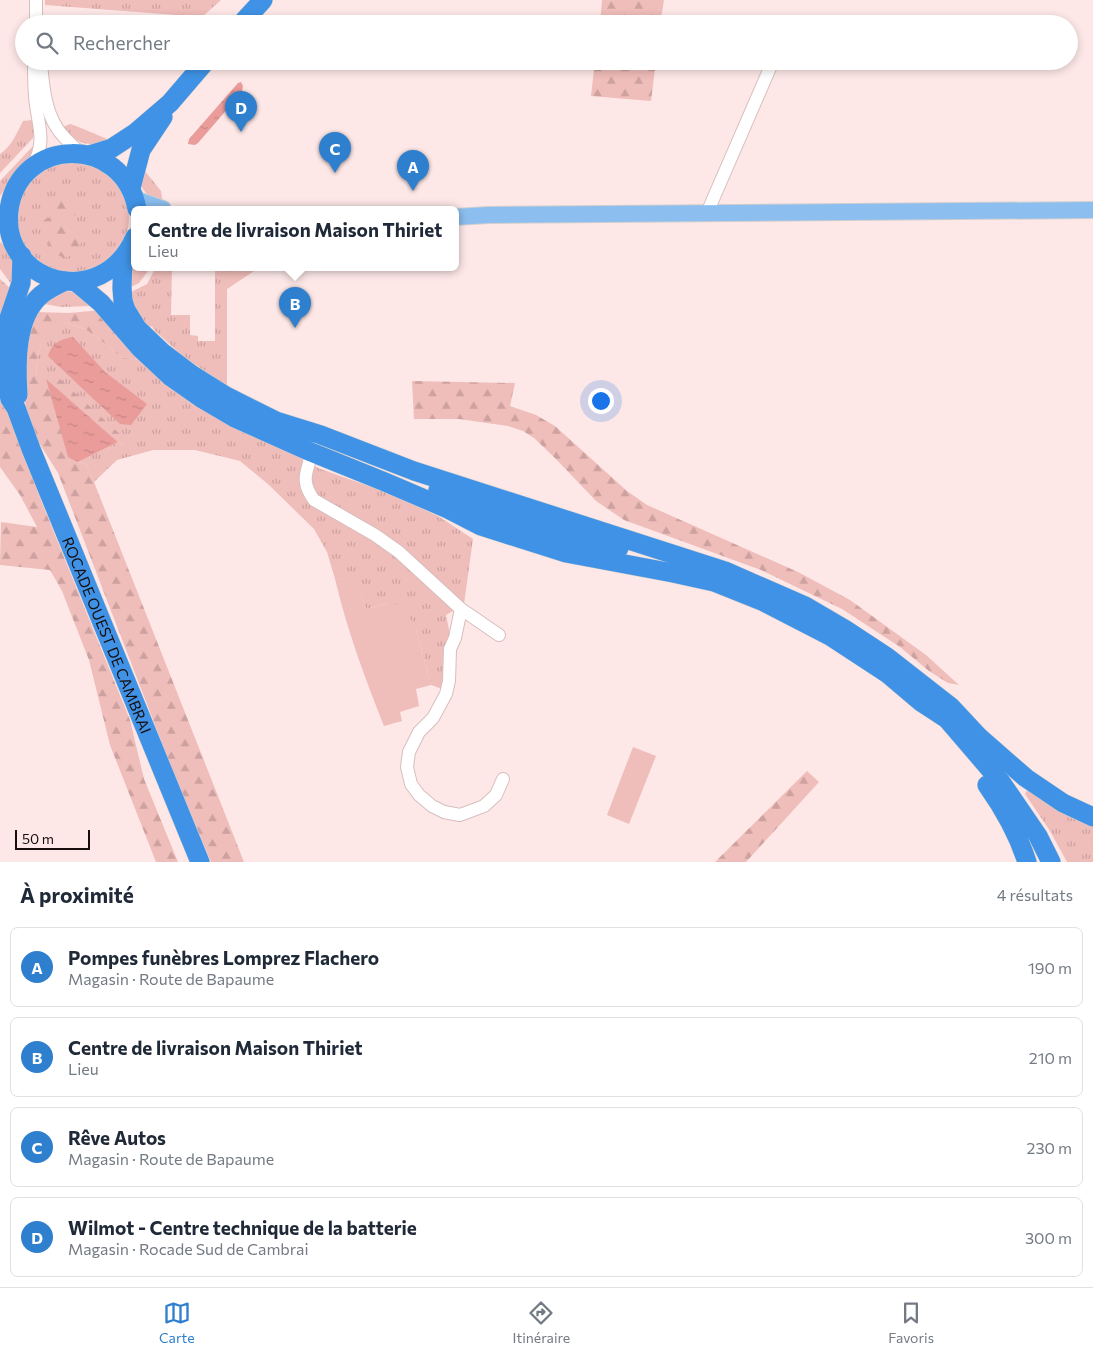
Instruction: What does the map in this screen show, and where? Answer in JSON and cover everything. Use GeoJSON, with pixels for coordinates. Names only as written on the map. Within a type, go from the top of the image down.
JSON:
{"type":"FeatureCollection","features":[{"type":"Feature","properties":{"kind":"highway"},"geometry":{"type":"LineString","coordinates":[[249,15],[263,0]]}},
{"type":"Feature","properties":{"kind":"highway"},"geometry":{"type":"LineString","coordinates":[[7,199],[21,180],[40,162],[56,156],[105,151],[126,140],[170,103],[198,70]]}},
{"type":"Feature","properties":{"kind":"highway"},"geometry":{"type":"LineString","coordinates":[[135,199],[140,150],[170,103]]}},
{"type":"Feature","properties":{"kind":"highway"},"geometry":{"type":"LineString","coordinates":[[85,154],[109,163],[118,170],[135,199]]}},
{"type":"Feature","properties":{"kind":"highway","name":"ROCADE OUEST DE CAMBRAI"},"geometry":{"type":"LineString","coordinates":[[7,199],[12,244],[21,283],[4,336],[3,368],[10,400],[16,408],[200,862]]}},
{"type":"Feature","properties":{"kind":"highway"},"geometry":{"type":"LineString","coordinates":[[12,244],[28,264],[45,275],[70,282],[101,303],[150,359],[182,386],[235,418],[385,482],[481,526],[566,553],[714,582],[764,602],[830,636],[942,708],[979,746],[1017,794],[1044,834],[1058,862]]}},
{"type":"Feature","properties":{"kind":"highway"},"geometry":{"type":"LineString","coordinates":[[70,282],[89,280],[102,276],[113,268],[131,248]]}},
{"type":"Feature","properties":{"kind":"highway"},"geometry":{"type":"LineString","coordinates":[[131,248],[122,288],[123,301],[130,317],[148,340],[184,368],[243,405],[276,421],[320,435],[414,471],[725,571],[805,606],[887,657],[947,719],[1001,782],[1038,836],[1051,862]]}},
{"type":"Feature","properties":{"kind":"highway","name":"ROCADE OUEST DE CAMBRAI"},"geometry":{"type":"LineString","coordinates":[[16,408],[18,397],[18,352],[26,316],[32,304],[41,295],[70,282]]}},
{"type":"Feature","properties":{"kind":"highway"},"geometry":{"type":"LineString","coordinates":[[925,696],[951,707],[979,737],[1026,778],[1063,802],[1093,817]]}},
{"type":"Feature","properties":{"kind":"highway"},"geometry":{"type":"LineString","coordinates":[[925,696],[1002,806],[1027,862]]}},
{"type":"Feature","properties":{"kind":"main road"},"geometry":{"type":"LineString","coordinates":[[135,199],[155,206]]}},
{"type":"Feature","properties":{"kind":"main road"},"geometry":{"type":"LineString","coordinates":[[459,215],[1093,210]]}},
{"type":"Feature","properties":{"kind":"street"},"geometry":{"type":"LineString","coordinates":[[36,0],[36,15]]}},
{"type":"Feature","properties":{"kind":"street"},"geometry":{"type":"LineString","coordinates":[[33,168],[39,153],[42,137],[36,105],[34,70]]}},
{"type":"Feature","properties":{"kind":"street"},"geometry":{"type":"LineString","coordinates":[[41,70],[48,109],[56,128],[66,139],[85,154]]}},
{"type":"Feature","properties":{"kind":"street"},"geometry":{"type":"LineString","coordinates":[[707,213],[769,70]]}},
{"type":"Feature","properties":{"kind":"street"},"geometry":{"type":"LineString","coordinates":[[276,421],[309,441],[312,452],[306,469],[305,481],[308,493],[314,500],[375,535],[399,552],[461,609],[499,635]]}},
{"type":"Feature","properties":{"kind":"street"},"geometry":{"type":"LineString","coordinates":[[461,609],[455,638],[450,649],[449,681],[446,694],[433,718],[419,732],[409,752],[407,767],[411,784],[419,795],[432,806],[444,812],[460,815],[484,806],[496,795],[503,779]]}},
{"type":"Feature","properties":{"kind":"green space"},"geometry":{"type":"Polygon","coordinates":[[[45,0],[221,0],[204,15],[176,15],[45,5],[45,0]]]}},
{"type":"Feature","properties":{"kind":"green space"},"geometry":{"type":"Polygon","coordinates":[[[602,0],[664,0],[662,15],[601,15],[602,0]]]}},
{"type":"Feature","properties":{"kind":"green space"},"geometry":{"type":"Polygon","coordinates":[[[594,70],[655,70],[651,101],[591,96],[594,70]]]}},
{"type":"Feature","properties":{"kind":"green space"},"geometry":{"type":"Polygon","coordinates":[[[33,120],[35,133],[33,138],[0,173],[0,154],[11,144],[23,121],[33,120]]]}},
{"type":"Feature","properties":{"kind":"green space"},"geometry":{"type":"Polygon","coordinates":[[[70,124],[112,141],[97,144],[79,142],[63,127],[70,124]]]}},
{"type":"Feature","properties":{"kind":"green space"},"geometry":{"type":"Polygon","coordinates":[[[34,145],[32,156],[10,181],[0,196],[0,181],[34,145]]]}},
{"type":"Feature","properties":{"kind":"green space"},"geometry":{"type":"Polygon","coordinates":[[[73,161],[84,162],[94,166],[112,178],[124,196],[128,206],[128,228],[124,238],[112,256],[94,268],[84,272],[73,273],[62,272],[52,268],[34,256],[22,238],[18,228],[17,217],[18,206],[22,196],[34,178],[52,166],[62,162],[73,161]]]}},
{"type":"Feature","properties":{"kind":"green space"},"geometry":{"type":"Polygon","coordinates":[[[140,165],[161,191],[163,204],[151,197],[143,189],[140,180],[140,165]]]}},
{"type":"Feature","properties":{"kind":"green space"},"geometry":{"type":"Polygon","coordinates":[[[65,197],[83,207],[78,214],[70,216],[68,221],[70,227],[82,235],[83,240],[74,254],[65,258],[52,250],[48,241],[54,234],[42,228],[41,224],[44,220],[54,215],[61,199],[65,197]]]}},
{"type":"Feature","properties":{"kind":"green space"},"geometry":{"type":"Polygon","coordinates":[[[0,242],[12,256],[14,266],[12,285],[0,269],[0,242]]]}},
{"type":"Feature","properties":{"kind":"green space"},"geometry":{"type":"Polygon","coordinates":[[[131,268],[131,271],[148,271],[139,283],[127,289],[131,268]]]}},
{"type":"Feature","properties":{"kind":"green space"},"geometry":{"type":"Polygon","coordinates":[[[154,271],[172,271],[171,315],[190,315],[190,335],[198,336],[198,341],[215,341],[215,271],[254,271],[227,289],[227,386],[184,357],[152,326],[147,329],[127,294],[147,284],[154,271]]]}},
{"type":"Feature","properties":{"kind":"green space"},"geometry":{"type":"Polygon","coordinates":[[[0,279],[14,292],[0,339],[0,279]]]}},
{"type":"Feature","properties":{"kind":"green space"},"geometry":{"type":"Polygon","coordinates":[[[74,292],[92,306],[61,307],[45,304],[57,293],[74,292]]]}},
{"type":"Feature","properties":{"kind":"green space"},"geometry":{"type":"Polygon","coordinates":[[[102,310],[140,360],[121,357],[85,329],[65,323],[49,328],[39,351],[37,376],[52,372],[123,437],[123,445],[47,380],[78,462],[85,463],[94,482],[244,862],[211,862],[175,777],[58,473],[36,438],[28,417],[24,397],[27,338],[36,312],[69,313],[102,310]]]}},
{"type":"Feature","properties":{"kind":"green space"},"geometry":{"type":"Polygon","coordinates":[[[65,323],[85,329],[121,357],[140,360],[280,447],[318,468],[385,492],[438,516],[473,539],[464,604],[446,615],[451,639],[445,690],[431,685],[416,629],[388,603],[366,609],[356,576],[335,579],[327,552],[314,529],[269,485],[240,461],[195,450],[153,450],[117,460],[94,482],[85,463],[78,462],[118,442],[123,445],[123,437],[37,376],[39,351],[49,327],[65,323]]]}},
{"type":"Feature","properties":{"kind":"green space"},"geometry":{"type":"Polygon","coordinates":[[[0,374],[3,401],[130,720],[144,779],[178,862],[156,862],[110,745],[89,660],[62,591],[50,570],[0,565],[1,522],[37,527],[20,495],[0,467],[0,374]]]}},
{"type":"Feature","properties":{"kind":"green space"},"geometry":{"type":"Polygon","coordinates":[[[412,381],[515,383],[510,406],[536,415],[555,426],[627,491],[647,505],[798,572],[850,600],[926,655],[959,685],[948,683],[929,671],[900,647],[842,609],[761,570],[624,520],[596,501],[556,459],[534,438],[523,431],[508,426],[459,419],[414,419],[412,381]]]}},
{"type":"Feature","properties":{"kind":"green space"},"geometry":{"type":"Polygon","coordinates":[[[356,575],[366,609],[388,603],[404,606],[416,629],[431,685],[416,689],[419,706],[400,712],[402,721],[384,726],[357,654],[335,579],[356,575]]]}},
{"type":"Feature","properties":{"kind":"green space"},"geometry":{"type":"Polygon","coordinates":[[[633,747],[656,756],[629,824],[607,815],[633,747]]]}},
{"type":"Feature","properties":{"kind":"green space"},"geometry":{"type":"Polygon","coordinates":[[[807,771],[819,782],[746,862],[715,862],[807,771]]]}},
{"type":"Feature","properties":{"kind":"green space"},"geometry":{"type":"Polygon","coordinates":[[[1029,787],[1093,821],[1093,862],[1067,862],[1050,831],[1025,794],[1029,787]]]}},
{"type":"Feature","properties":{"kind":"water"},"geometry":{"type":"Polygon","coordinates":[[[241,82],[243,86],[242,92],[198,143],[195,145],[188,144],[189,139],[238,83],[241,82]]]}},
{"type":"Feature","properties":{"kind":"water"},"geometry":{"type":"Polygon","coordinates":[[[73,337],[105,372],[147,404],[131,425],[120,424],[48,356],[57,342],[73,337]]]}},
{"type":"Feature","properties":{"kind":"water"},"geometry":{"type":"Polygon","coordinates":[[[46,379],[118,442],[78,462],[68,457],[46,379]]]}},
{"type":"Feature","properties":{"kind":"place","name":"Wilmot - Centre technique de la batterie"},"geometry":{"type":"Point","coordinates":[241,132]}},
{"type":"Feature","properties":{"kind":"place","name":"Rêve Autos"},"geometry":{"type":"Point","coordinates":[335,173]}},
{"type":"Feature","properties":{"kind":"place","name":"Pompes funèbres Lomprez Flachero"},"geometry":{"type":"Point","coordinates":[413,191]}},
{"type":"Feature","properties":{"kind":"place","name":"Centre de livraison Maison Thiriet"},"geometry":{"type":"Point","coordinates":[295,328]}}]}
